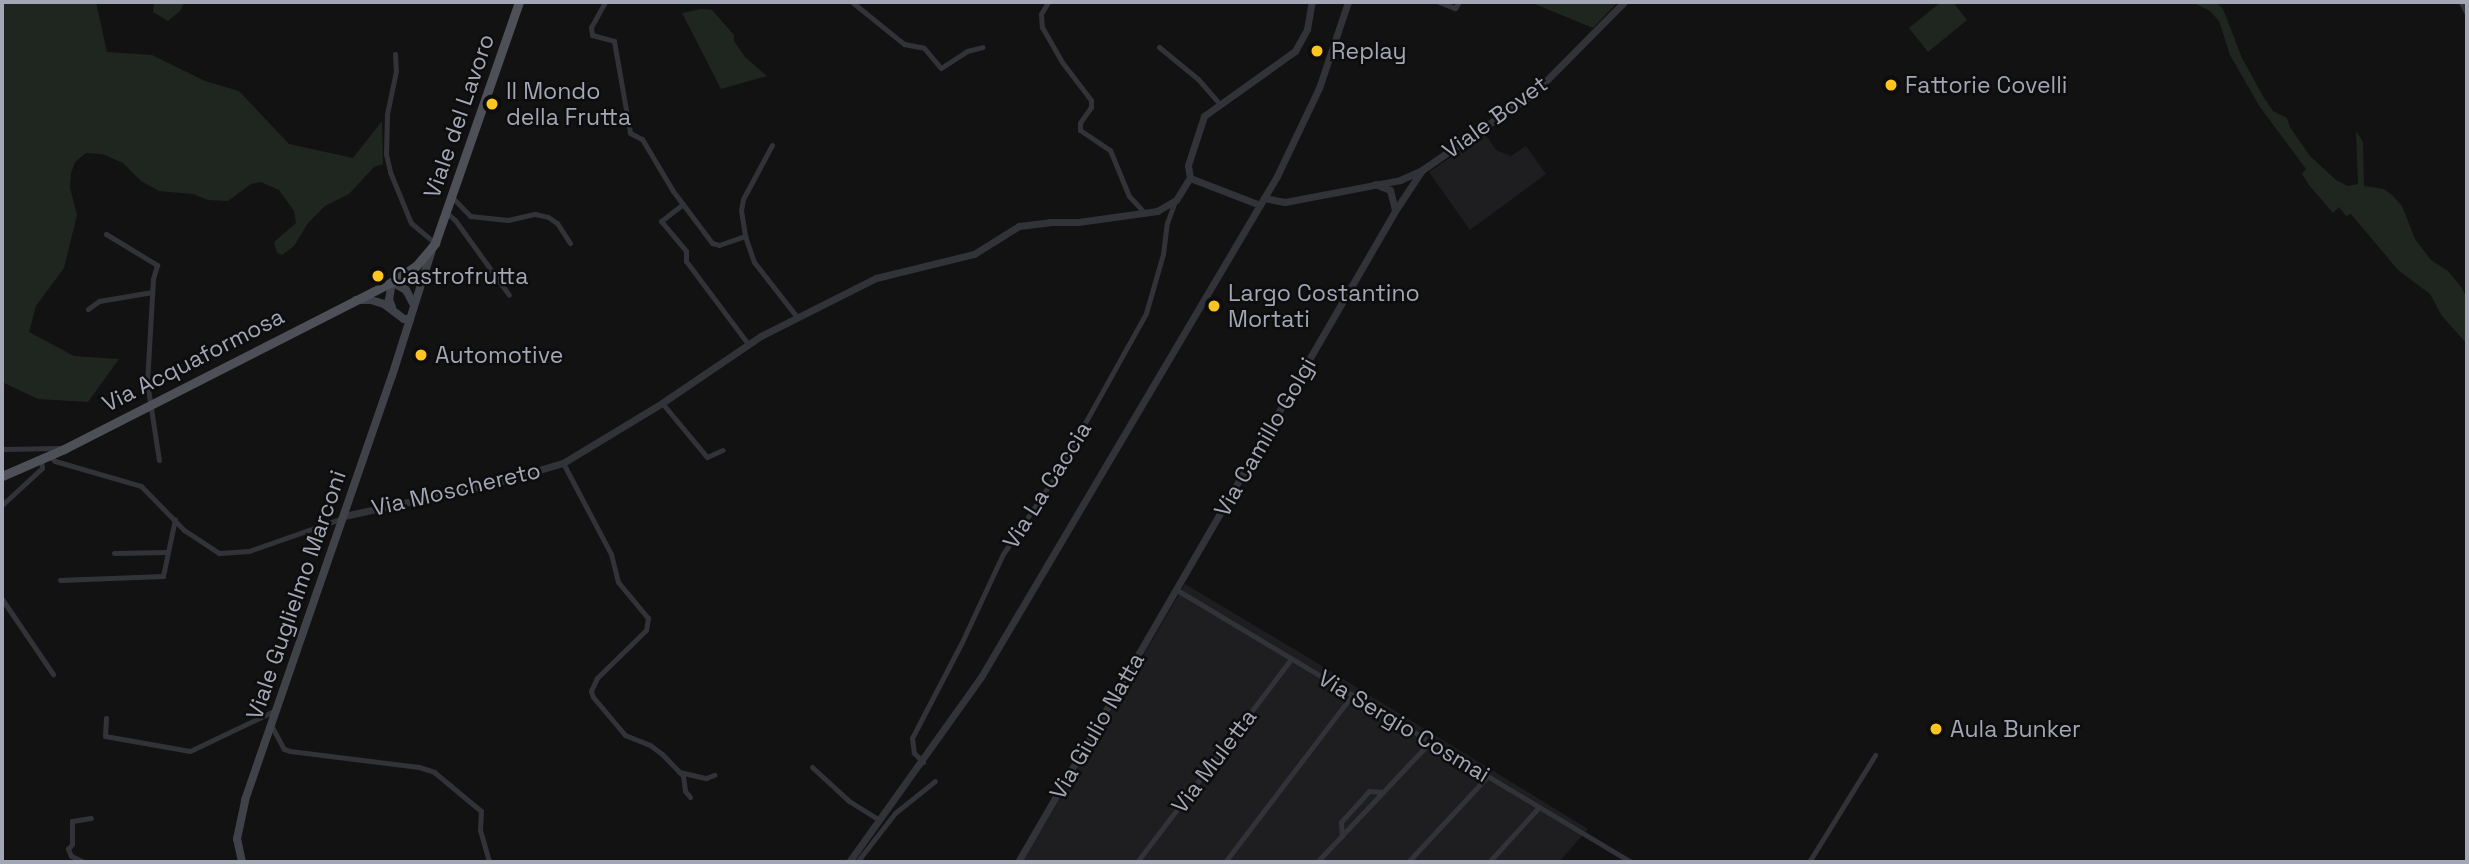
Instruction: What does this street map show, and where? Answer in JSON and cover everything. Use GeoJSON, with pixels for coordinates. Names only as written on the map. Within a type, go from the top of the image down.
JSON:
{"type":"FeatureCollection","features":[{"type":"Feature","properties":{"kind":"main road","name":"Viale del Lavoro"},"geometry":{"type":"LineString","coordinates":[[435,243],[519,2]]}},
{"type":"Feature","properties":{"kind":"main road","name":"Via Acquaformosa"},"geometry":{"type":"LineString","coordinates":[[2,476],[64,449],[392,282],[416,266],[435,243]]}},
{"type":"Feature","properties":{"kind":"main road","name":"Viale Guglielmo Marconi"},"geometry":{"type":"LineString","coordinates":[[242,862],[237,827],[402,341],[406,318],[414,305],[435,243]]}},
{"type":"Feature","properties":{"kind":"main road"},"geometry":{"type":"LineString","coordinates":[[392,307],[389,300],[392,282],[406,290],[414,305]]}},
{"type":"Feature","properties":{"kind":"main road"},"geometry":{"type":"LineString","coordinates":[[356,300],[371,300],[392,307],[406,318]]}},
{"type":"Feature","properties":{"kind":"street"},"geometry":{"type":"LineString","coordinates":[[605,2],[591,27],[592,35],[614,41],[630,133],[642,139],[683,204],[712,243],[719,245],[745,236]]}},
{"type":"Feature","properties":{"kind":"street"},"geometry":{"type":"LineString","coordinates":[[852,2],[904,44],[924,48],[941,68],[967,51],[983,47]]}},
{"type":"Feature","properties":{"kind":"street"},"geometry":{"type":"LineString","coordinates":[[1048,2],[1041,14],[1042,27],[1062,62],[1091,100],[1091,107],[1080,123],[1080,130],[1110,150],[1129,196],[1144,212]]}},
{"type":"Feature","properties":{"kind":"street"},"geometry":{"type":"LineString","coordinates":[[1176,200],[1190,178],[1188,165],[1203,116],[1218,102],[1257,80],[1295,51],[1307,29],[1312,2]]}},
{"type":"Feature","properties":{"kind":"street"},"geometry":{"type":"LineString","coordinates":[[849,862],[923,762],[981,677],[1262,201],[1306,118],[1333,50],[1348,2]]}},
{"type":"Feature","properties":{"kind":"street"},"geometry":{"type":"LineString","coordinates":[[1439,2],[1455,8],[1460,2]]}},
{"type":"Feature","properties":{"kind":"street","name":"Viale Bovet"},"geometry":{"type":"LineString","coordinates":[[1422,170],[1534,93],[1624,2]]}},
{"type":"Feature","properties":{"kind":"street"},"geometry":{"type":"LineString","coordinates":[[2461,2],[2467,14]]}},
{"type":"Feature","properties":{"kind":"street"},"geometry":{"type":"LineString","coordinates":[[1159,47],[1198,79],[1218,102]]}},
{"type":"Feature","properties":{"kind":"street"},"geometry":{"type":"LineString","coordinates":[[394,54],[396,71],[387,114],[388,163],[406,215],[435,243]]}},
{"type":"Feature","properties":{"kind":"street"},"geometry":{"type":"LineString","coordinates":[[772,145],[743,199],[741,210],[745,236],[754,262],[797,317]]}},
{"type":"Feature","properties":{"kind":"street"},"geometry":{"type":"LineString","coordinates":[[1190,178],[1262,201],[1285,202],[1400,180],[1422,170]]}},
{"type":"Feature","properties":{"kind":"street","name":"Via Camillo Golgi"},"geometry":{"type":"LineString","coordinates":[[1177,590],[1395,211],[1422,170]]}},
{"type":"Feature","properties":{"kind":"street"},"geometry":{"type":"LineString","coordinates":[[1374,184],[1390,190],[1395,211]]}},
{"type":"Feature","properties":{"kind":"street"},"geometry":{"type":"LineString","coordinates":[[451,196],[470,216],[508,220],[535,214],[548,217],[557,223],[570,243]]}},
{"type":"Feature","properties":{"kind":"street","name":"Via Moschereto"},"geometry":{"type":"LineString","coordinates":[[343,517],[495,483],[565,462],[662,403],[748,344],[876,278],[974,254],[1018,226],[1078,222],[1157,211],[1176,200]]}},
{"type":"Feature","properties":{"kind":"street","name":"Via La Caccia"},"geometry":{"type":"LineString","coordinates":[[923,762],[910,745],[912,738],[961,644],[1003,554],[1056,475],[1146,313],[1163,254],[1167,223],[1176,200]]}},
{"type":"Feature","properties":{"kind":"street"},"geometry":{"type":"LineString","coordinates":[[683,204],[661,221],[685,251],[686,261],[748,344]]}},
{"type":"Feature","properties":{"kind":"street"},"geometry":{"type":"LineString","coordinates":[[446,212],[455,220],[509,295]]}},
{"type":"Feature","properties":{"kind":"street"},"geometry":{"type":"LineString","coordinates":[[106,234],[157,265],[152,292],[147,383],[159,460]]}},
{"type":"Feature","properties":{"kind":"street"},"geometry":{"type":"LineString","coordinates":[[88,309],[100,301],[152,292]]}},
{"type":"Feature","properties":{"kind":"street"},"geometry":{"type":"LineString","coordinates":[[662,403],[707,457],[723,450]]}},
{"type":"Feature","properties":{"kind":"street"},"geometry":{"type":"LineString","coordinates":[[2,449],[64,449]]}},
{"type":"Feature","properties":{"kind":"street"},"geometry":{"type":"LineString","coordinates":[[2,505],[42,468],[45,457],[141,486],[202,543],[219,553],[235,554],[343,517]]}},
{"type":"Feature","properties":{"kind":"street"},"geometry":{"type":"LineString","coordinates":[[565,462],[611,554],[618,582],[648,618],[646,631],[612,660],[591,691],[605,714],[625,735],[650,745],[680,772],[685,792],[690,797]]}},
{"type":"Feature","properties":{"kind":"street"},"geometry":{"type":"LineString","coordinates":[[60,580],[163,576],[175,519]]}},
{"type":"Feature","properties":{"kind":"street"},"geometry":{"type":"LineString","coordinates":[[114,553],[167,552]]}},
{"type":"Feature","properties":{"kind":"street","name":"Via Sergio Cosmai"},"geometry":{"type":"LineString","coordinates":[[1177,590],[1631,862]]}},
{"type":"Feature","properties":{"kind":"street","name":"Via Giulio Natta"},"geometry":{"type":"LineString","coordinates":[[1018,862],[1177,590]]}},
{"type":"Feature","properties":{"kind":"street"},"geometry":{"type":"LineString","coordinates":[[2,599],[53,674]]}},
{"type":"Feature","properties":{"kind":"street","name":"Via Muletta"},"geometry":{"type":"LineString","coordinates":[[1136,862],[1292,659]]}},
{"type":"Feature","properties":{"kind":"street"},"geometry":{"type":"LineString","coordinates":[[1224,862],[1352,695]]}},
{"type":"Feature","properties":{"kind":"street"},"geometry":{"type":"LineString","coordinates":[[106,718],[106,736],[190,751],[276,710]]}},
{"type":"Feature","properties":{"kind":"street"},"geometry":{"type":"LineString","coordinates":[[271,725],[280,745],[290,751],[427,769],[481,811],[480,830],[489,862]]}},
{"type":"Feature","properties":{"kind":"street"},"geometry":{"type":"LineString","coordinates":[[1317,862],[1430,742]]}},
{"type":"Feature","properties":{"kind":"street"},"geometry":{"type":"LineString","coordinates":[[1809,862],[1875,754]]}},
{"type":"Feature","properties":{"kind":"street"},"geometry":{"type":"LineString","coordinates":[[812,767],[849,801],[880,820]]}},
{"type":"Feature","properties":{"kind":"street"},"geometry":{"type":"LineString","coordinates":[[680,772],[706,778],[714,775]]}},
{"type":"Feature","properties":{"kind":"street"},"geometry":{"type":"LineString","coordinates":[[1408,862],[1488,776]]}},
{"type":"Feature","properties":{"kind":"street"},"geometry":{"type":"LineString","coordinates":[[858,862],[895,813],[935,781]]}},
{"type":"Feature","properties":{"kind":"street"},"geometry":{"type":"LineString","coordinates":[[1342,836],[1341,822],[1369,791],[1383,792]]}},
{"type":"Feature","properties":{"kind":"street"},"geometry":{"type":"LineString","coordinates":[[1489,862],[1539,807]]}},
{"type":"Feature","properties":{"kind":"street"},"geometry":{"type":"LineString","coordinates":[[84,862],[71,856],[68,849],[72,844],[72,821],[91,818]]}},
{"type":"Feature","properties":{"kind":"shaded area"},"geometry":{"type":"Polygon","coordinates":[[[2,2],[96,2],[107,52],[152,55],[205,81],[239,91],[289,144],[353,158],[382,121],[383,164],[374,167],[349,194],[325,206],[308,223],[294,246],[282,255],[277,253],[274,242],[296,223],[294,211],[279,190],[261,182],[251,184],[228,201],[159,191],[141,181],[123,163],[102,154],[86,153],[75,162],[71,173],[70,188],[77,215],[64,268],[36,306],[29,332],[74,356],[119,359],[88,402],[38,399],[2,382],[2,2]]]}},
{"type":"Feature","properties":{"kind":"shaded area"},"geometry":{"type":"Polygon","coordinates":[[[154,2],[184,2],[181,10],[168,21],[153,12],[154,2]]]}},
{"type":"Feature","properties":{"kind":"shaded area"},"geometry":{"type":"Polygon","coordinates":[[[1530,2],[1618,2],[1593,28],[1530,2]]]}},
{"type":"Feature","properties":{"kind":"shaded area"},"geometry":{"type":"Polygon","coordinates":[[[1941,2],[1953,2],[1967,20],[1928,52],[1909,28],[1941,2]]]}},
{"type":"Feature","properties":{"kind":"shaded area"},"geometry":{"type":"Polygon","coordinates":[[[2192,2],[2216,2],[2223,9],[2242,58],[2273,111],[2287,118],[2310,156],[2336,180],[2348,186],[2358,184],[2356,131],[2363,142],[2364,186],[2384,189],[2392,195],[2402,206],[2415,239],[2431,260],[2448,271],[2462,288],[2467,299],[2467,344],[2442,316],[2430,294],[2398,270],[2351,214],[2346,216],[2339,207],[2333,213],[2309,185],[2302,174],[2306,169],[2260,107],[2230,55],[2219,21],[2210,11],[2192,2]]]}},
{"type":"Feature","properties":{"kind":"shaded area"},"geometry":{"type":"Polygon","coordinates":[[[712,10],[734,35],[734,41],[745,57],[767,76],[721,89],[682,13],[712,10]]]}},
{"type":"Feature","properties":{"kind":"shaded area"},"geometry":{"type":"Polygon","coordinates":[[[1485,134],[1496,150],[1511,156],[1526,146],[1546,174],[1470,230],[1429,172],[1485,134]]]}},
{"type":"Feature","properties":{"kind":"shaded area"},"geometry":{"type":"Polygon","coordinates":[[[1185,584],[1588,829],[1559,862],[1023,862],[1185,584]]]}},
{"type":"Feature","properties":{"kind":"place","name":"Replay"},"geometry":{"type":"Point","coordinates":[1317,51]}},
{"type":"Feature","properties":{"kind":"place","name":"Fattorie Covelli"},"geometry":{"type":"Point","coordinates":[1891,85]}},
{"type":"Feature","properties":{"kind":"place","name":"Il Mondo della Frutta"},"geometry":{"type":"Point","coordinates":[492,104]}},
{"type":"Feature","properties":{"kind":"place","name":"Castrofrutta"},"geometry":{"type":"Point","coordinates":[378,276]}},
{"type":"Feature","properties":{"kind":"place","name":"Largo Costantino Mortati"},"geometry":{"type":"Point","coordinates":[1214,306]}},
{"type":"Feature","properties":{"kind":"place","name":"Automotive"},"geometry":{"type":"Point","coordinates":[421,355]}},
{"type":"Feature","properties":{"kind":"place","name":"Aula Bunker"},"geometry":{"type":"Point","coordinates":[1936,729]}}]}
